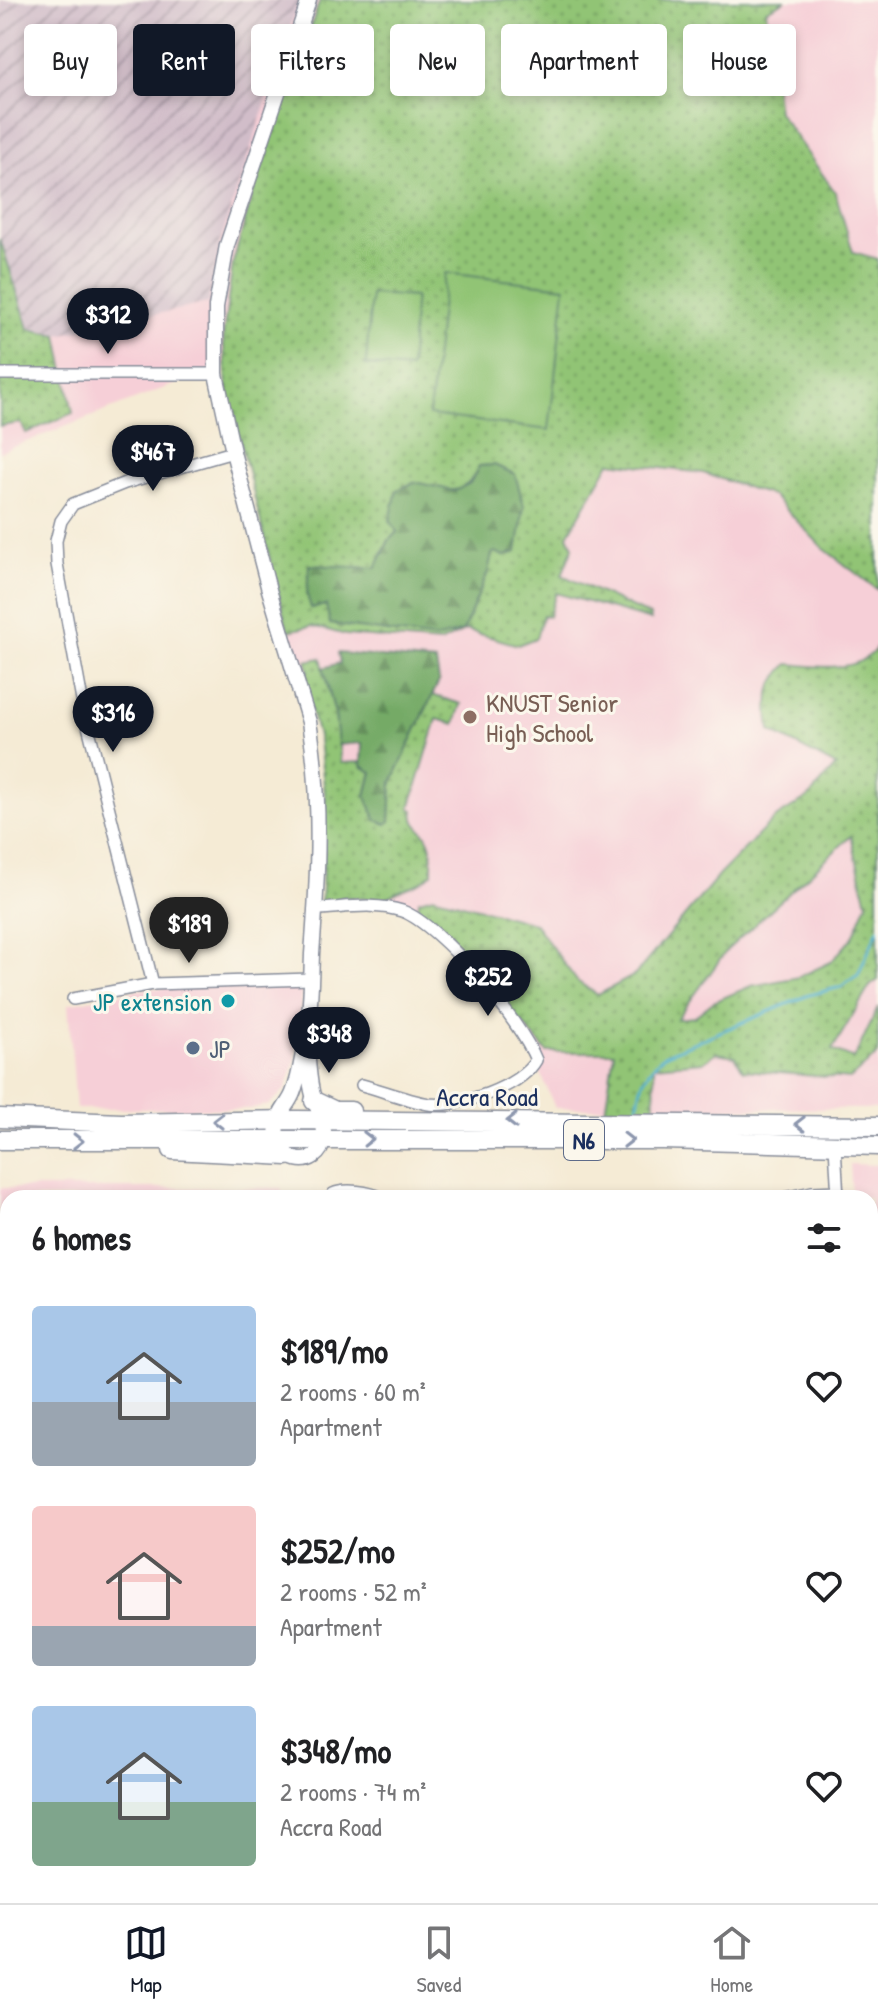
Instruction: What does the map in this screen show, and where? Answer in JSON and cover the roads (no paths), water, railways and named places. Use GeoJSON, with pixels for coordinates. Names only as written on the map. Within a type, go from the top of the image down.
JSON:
{"type":"FeatureCollection","features":[{"type":"Feature","properties":{"kind":"highway"},"geometry":{"type":"LineString","coordinates":[[314,1101],[335,1111],[423,1114],[444,1122]]}},
{"type":"Feature","properties":{"kind":"highway","name":"Accra Road"},"geometry":{"type":"LineString","coordinates":[[0,1118],[121,1123],[277,1120],[878,1126]]}},
{"type":"Feature","properties":{"kind":"highway","name":"Accra Road"},"geometry":{"type":"LineString","coordinates":[[0,1140],[663,1140],[878,1146]]}},
{"type":"Feature","properties":{"kind":"highway"},"geometry":{"type":"LineString","coordinates":[[114,1141],[186,1152],[287,1156]]}},
{"type":"Feature","properties":{"kind":"street"},"geometry":{"type":"LineString","coordinates":[[306,1036],[314,1101],[324,1140],[318,1153],[310,1159],[298,1160],[280,1150],[276,1140],[277,1120],[293,1094],[306,1036],[316,909],[316,775],[309,722],[269,590],[216,374],[216,307],[227,245],[309,0]]}},
{"type":"Feature","properties":{"kind":"street"},"geometry":{"type":"LineString","coordinates":[[0,374],[216,374]]}},
{"type":"Feature","properties":{"kind":"street"},"geometry":{"type":"LineString","coordinates":[[153,984],[83,706],[57,564],[56,541],[61,521],[73,504],[125,483],[233,452]]}},
{"type":"Feature","properties":{"kind":"street"},"geometry":{"type":"LineString","coordinates":[[316,909],[374,906],[399,910],[414,917],[467,965],[520,1032],[536,1060],[531,1070],[509,1086],[456,1102],[431,1104],[362,1085]]}},
{"type":"Feature","properties":{"kind":"street"},"geometry":{"type":"LineString","coordinates":[[73,999],[153,984],[311,979]]}},
{"type":"Feature","properties":{"kind":"street"},"geometry":{"type":"LineString","coordinates":[[835,1145],[838,1190]]}},
{"type":"Feature","properties":{"kind":"waterway"},"geometry":{"type":"LineString","coordinates":[[636,1116],[643,1082],[650,1069],[664,1055],[809,995],[841,987],[858,975],[878,929]]}},
{"type":"Feature","properties":{"kind":"place","name":"KNUST Senior High School"},"geometry":{"type":"Point","coordinates":[470,717]}},
{"type":"Feature","properties":{"kind":"place","name":"JP extension"},"geometry":{"type":"Point","coordinates":[228,1001]}},
{"type":"Feature","properties":{"kind":"place","name":"JP"},"geometry":{"type":"Point","coordinates":[193,1048]}}]}
